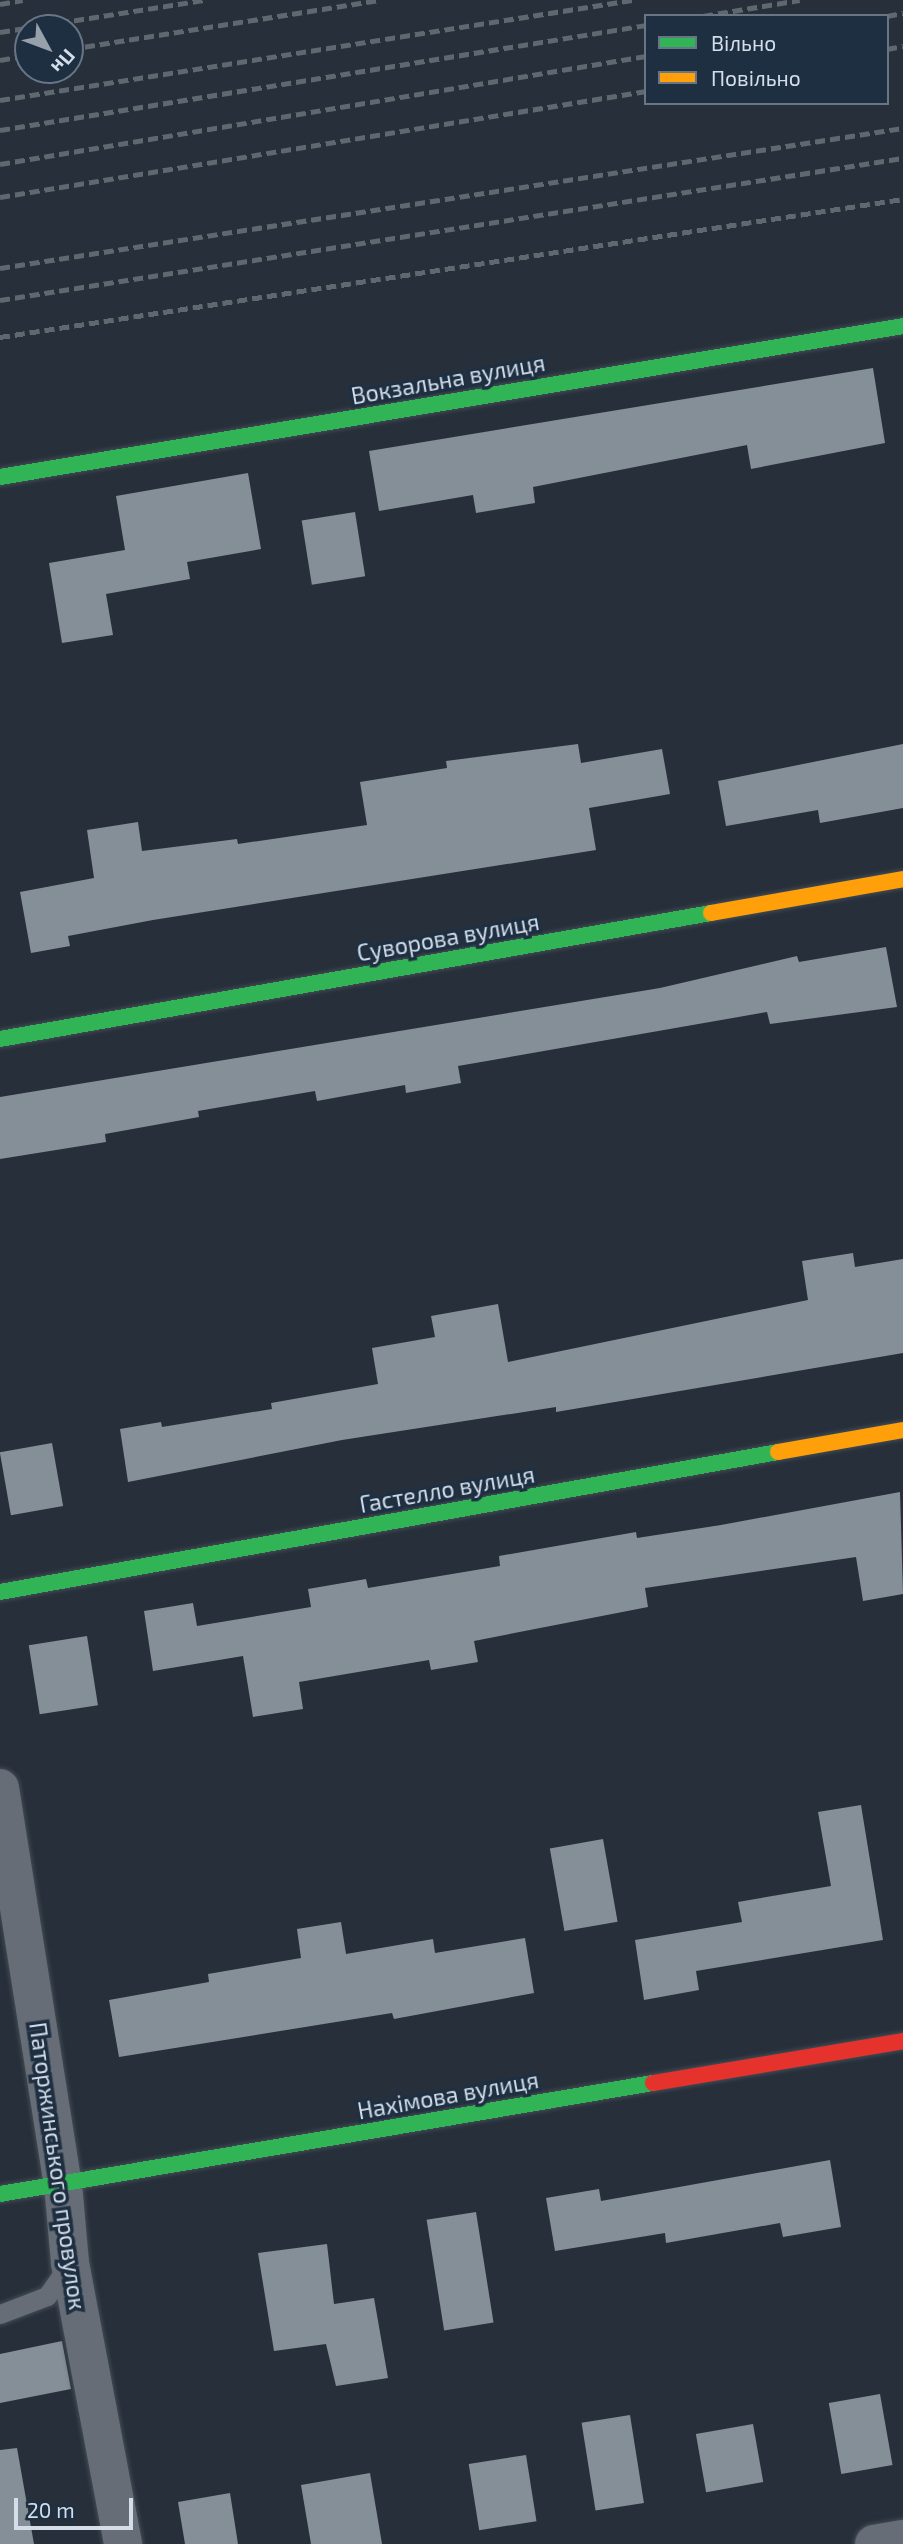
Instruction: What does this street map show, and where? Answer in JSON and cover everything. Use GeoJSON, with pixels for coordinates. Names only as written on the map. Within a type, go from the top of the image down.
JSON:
{"type":"FeatureCollection","features":[{"type":"Feature","properties":{"kind":"street","name":"Вокзальна вулиця"},"geometry":{"type":"LineString","coordinates":[[0,477],[903,326]]}},
{"type":"Feature","properties":{"kind":"street","name":"Суворова вулиця"},"geometry":{"type":"LineString","coordinates":[[0,1039],[903,879]]}},
{"type":"Feature","properties":{"kind":"street","name":"Гастелло вулиця"},"geometry":{"type":"LineString","coordinates":[[0,1592],[903,1430]]}},
{"type":"Feature","properties":{"kind":"street","name":"Паторжинського провулок"},"geometry":{"type":"LineString","coordinates":[[0,1788],[63,2183],[70,2263],[123,2544]]}},
{"type":"Feature","properties":{"kind":"street","name":"Нахімова вулиця"},"geometry":{"type":"LineString","coordinates":[[0,2194],[903,2041]]}},
{"type":"Feature","properties":{"kind":"street"},"geometry":{"type":"LineString","coordinates":[[874,2544],[903,2539]]}},
{"type":"Feature","properties":{"kind":"lane"},"geometry":{"type":"LineString","coordinates":[[0,2314],[47,2296],[70,2263]]}},
{"type":"Feature","properties":{"kind":"building"},"geometry":{"type":"Polygon","coordinates":[[[873,368],[885,443],[751,469],[747,445],[533,487],[535,503],[476,513],[473,495],[379,511],[369,451],[873,368]]]}},
{"type":"Feature","properties":{"kind":"building"},"geometry":{"type":"Polygon","coordinates":[[[248,473],[261,549],[187,562],[190,579],[106,594],[113,635],[62,643],[49,563],[125,550],[116,496],[248,473]]]}},
{"type":"Feature","properties":{"kind":"building"},"geometry":{"type":"Polygon","coordinates":[[[355,512],[365,576],[312,585],[302,520],[355,512]]]}},
{"type":"Feature","properties":{"kind":"building"},"geometry":{"type":"Polygon","coordinates":[[[578,744],[581,763],[662,749],[670,794],[589,808],[596,850],[153,920],[68,936],[70,946],[31,953],[20,892],[94,878],[87,830],[138,822],[142,851],[237,839],[238,844],[367,825],[360,782],[447,768],[446,761],[578,744]]]}},
{"type":"Feature","properties":{"kind":"building"},"geometry":{"type":"Polygon","coordinates":[[[903,744],[903,808],[820,823],[818,810],[726,826],[718,781],[903,744]]]}},
{"type":"Feature","properties":{"kind":"building"},"geometry":{"type":"Polygon","coordinates":[[[886,947],[897,1007],[770,1024],[767,1012],[458,1066],[461,1083],[406,1093],[405,1085],[317,1101],[315,1091],[198,1111],[199,1117],[105,1134],[106,1142],[0,1159],[0,1097],[660,988],[797,956],[799,962],[886,947]]]}},
{"type":"Feature","properties":{"kind":"building"},"geometry":{"type":"Polygon","coordinates":[[[853,1253],[855,1267],[903,1259],[903,1353],[556,1412],[556,1407],[342,1440],[128,1482],[120,1429],[161,1422],[162,1427],[272,1409],[271,1403],[378,1384],[372,1348],[435,1337],[431,1316],[498,1304],[508,1362],[808,1300],[802,1261],[853,1253]]]}},
{"type":"Feature","properties":{"kind":"building"},"geometry":{"type":"Polygon","coordinates":[[[52,1443],[63,1506],[11,1515],[0,1452],[52,1443]]]}},
{"type":"Feature","properties":{"kind":"building"},"geometry":{"type":"Polygon","coordinates":[[[900,1492],[903,1594],[863,1601],[856,1557],[645,1588],[648,1607],[474,1641],[478,1662],[431,1670],[429,1660],[299,1682],[303,1709],[253,1717],[243,1656],[153,1671],[144,1611],[193,1603],[197,1626],[311,1607],[308,1589],[366,1579],[368,1588],[500,1566],[499,1556],[636,1532],[637,1538],[721,1525],[900,1492]]]}},
{"type":"Feature","properties":{"kind":"building"},"geometry":{"type":"Polygon","coordinates":[[[87,1636],[98,1705],[40,1714],[29,1645],[87,1636]]]}},
{"type":"Feature","properties":{"kind":"building"},"geometry":{"type":"Polygon","coordinates":[[[861,1805],[883,1940],[696,1971],[699,1990],[644,2000],[635,1940],[742,1922],[738,1902],[831,1886],[818,1812],[861,1805]]]}},
{"type":"Feature","properties":{"kind":"building"},"geometry":{"type":"Polygon","coordinates":[[[603,1839],[618,1922],[564,1931],[550,1848],[603,1839]]]}},
{"type":"Feature","properties":{"kind":"building"},"geometry":{"type":"Polygon","coordinates":[[[341,1922],[346,1954],[433,1939],[435,1953],[525,1938],[534,1993],[394,2019],[392,2013],[119,2057],[109,2000],[209,1982],[208,1974],[301,1958],[297,1929],[341,1922]]]}},
{"type":"Feature","properties":{"kind":"building"},"geometry":{"type":"Polygon","coordinates":[[[830,2160],[841,2227],[783,2237],[780,2223],[666,2243],[665,2233],[555,2251],[546,2198],[599,2189],[601,2201],[830,2160]]]}},
{"type":"Feature","properties":{"kind":"building"},"geometry":{"type":"Polygon","coordinates":[[[476,2212],[494,2323],[444,2330],[427,2220],[476,2212]]]}},
{"type":"Feature","properties":{"kind":"building"},"geometry":{"type":"Polygon","coordinates":[[[327,2244],[334,2304],[374,2298],[388,2378],[336,2386],[326,2344],[274,2351],[258,2253],[327,2244]]]}},
{"type":"Feature","properties":{"kind":"building"},"geometry":{"type":"Polygon","coordinates":[[[62,2341],[71,2389],[0,2403],[0,2354],[62,2341]]]}},
{"type":"Feature","properties":{"kind":"building"},"geometry":{"type":"Polygon","coordinates":[[[880,2394],[893,2465],[841,2474],[829,2403],[880,2394]]]}},
{"type":"Feature","properties":{"kind":"building"},"geometry":{"type":"Polygon","coordinates":[[[630,2415],[644,2503],[596,2511],[582,2423],[630,2415]]]}},
{"type":"Feature","properties":{"kind":"building"},"geometry":{"type":"Polygon","coordinates":[[[753,2424],[763,2482],[706,2492],[696,2434],[753,2424]]]}},
{"type":"Feature","properties":{"kind":"building"},"geometry":{"type":"Polygon","coordinates":[[[17,2448],[34,2544],[0,2544],[0,2450],[17,2448]]]}},
{"type":"Feature","properties":{"kind":"building"},"geometry":{"type":"Polygon","coordinates":[[[526,2455],[536,2521],[479,2530],[469,2464],[526,2455]]]}},
{"type":"Feature","properties":{"kind":"building"},"geometry":{"type":"Polygon","coordinates":[[[370,2473],[382,2544],[311,2544],[301,2485],[370,2473]]]}},
{"type":"Feature","properties":{"kind":"building"},"geometry":{"type":"Polygon","coordinates":[[[230,2493],[238,2544],[185,2544],[178,2502],[230,2493]]]}},
{"type":"Feature","properties":{"kind":"railway"},"geometry":{"type":"LineString","coordinates":[[0,4],[23,0]]}},
{"type":"Feature","properties":{"kind":"railway"},"geometry":{"type":"LineString","coordinates":[[0,32],[204,0]]}},
{"type":"Feature","properties":{"kind":"railway"},"geometry":{"type":"LineString","coordinates":[[84,47],[379,0]]}},
{"type":"Feature","properties":{"kind":"railway"},"geometry":{"type":"LineString","coordinates":[[0,100],[632,0]]}},
{"type":"Feature","properties":{"kind":"railway"},"geometry":{"type":"LineString","coordinates":[[715,14],[800,0]]}},
{"type":"Feature","properties":{"kind":"railway"},"geometry":{"type":"LineString","coordinates":[[889,16],[903,13]]}},
{"type":"Feature","properties":{"kind":"railway"},"geometry":{"type":"LineString","coordinates":[[0,130],[644,25]]}},
{"type":"Feature","properties":{"kind":"railway"},"geometry":{"type":"LineString","coordinates":[[889,49],[903,46]]}},
{"type":"Feature","properties":{"kind":"railway"},"geometry":{"type":"LineString","coordinates":[[0,164],[644,56]]}},
{"type":"Feature","properties":{"kind":"railway"},"geometry":{"type":"LineString","coordinates":[[0,60],[14,58]]}},
{"type":"Feature","properties":{"kind":"railway"},"geometry":{"type":"LineString","coordinates":[[0,197],[644,91]]}},
{"type":"Feature","properties":{"kind":"railway"},"geometry":{"type":"LineString","coordinates":[[0,268],[903,128]]}},
{"type":"Feature","properties":{"kind":"railway"},"geometry":{"type":"LineString","coordinates":[[0,300],[903,158]]}},
{"type":"Feature","properties":{"kind":"railway"},"geometry":{"type":"LineString","coordinates":[[0,337],[903,199]]}},
{"type":"Feature","properties":{"kind":"traffic: fast"},"geometry":{"type":"LineString","coordinates":[[0,477],[903,326]]}},
{"type":"Feature","properties":{"kind":"traffic: fast"},"geometry":{"type":"LineString","coordinates":[[0,1039],[711,913]]}},
{"type":"Feature","properties":{"kind":"traffic: fast"},"geometry":{"type":"LineString","coordinates":[[0,1592],[778,1452]]}},
{"type":"Feature","properties":{"kind":"traffic: fast"},"geometry":{"type":"LineString","coordinates":[[0,2194],[653,2083]]}},
{"type":"Feature","properties":{"kind":"traffic: slow"},"geometry":{"type":"LineString","coordinates":[[711,913],[903,879]]}},
{"type":"Feature","properties":{"kind":"traffic: slow"},"geometry":{"type":"LineString","coordinates":[[778,1452],[903,1430]]}},
{"type":"Feature","properties":{"kind":"traffic: jam"},"geometry":{"type":"LineString","coordinates":[[653,2083],[903,2041]]}}]}
